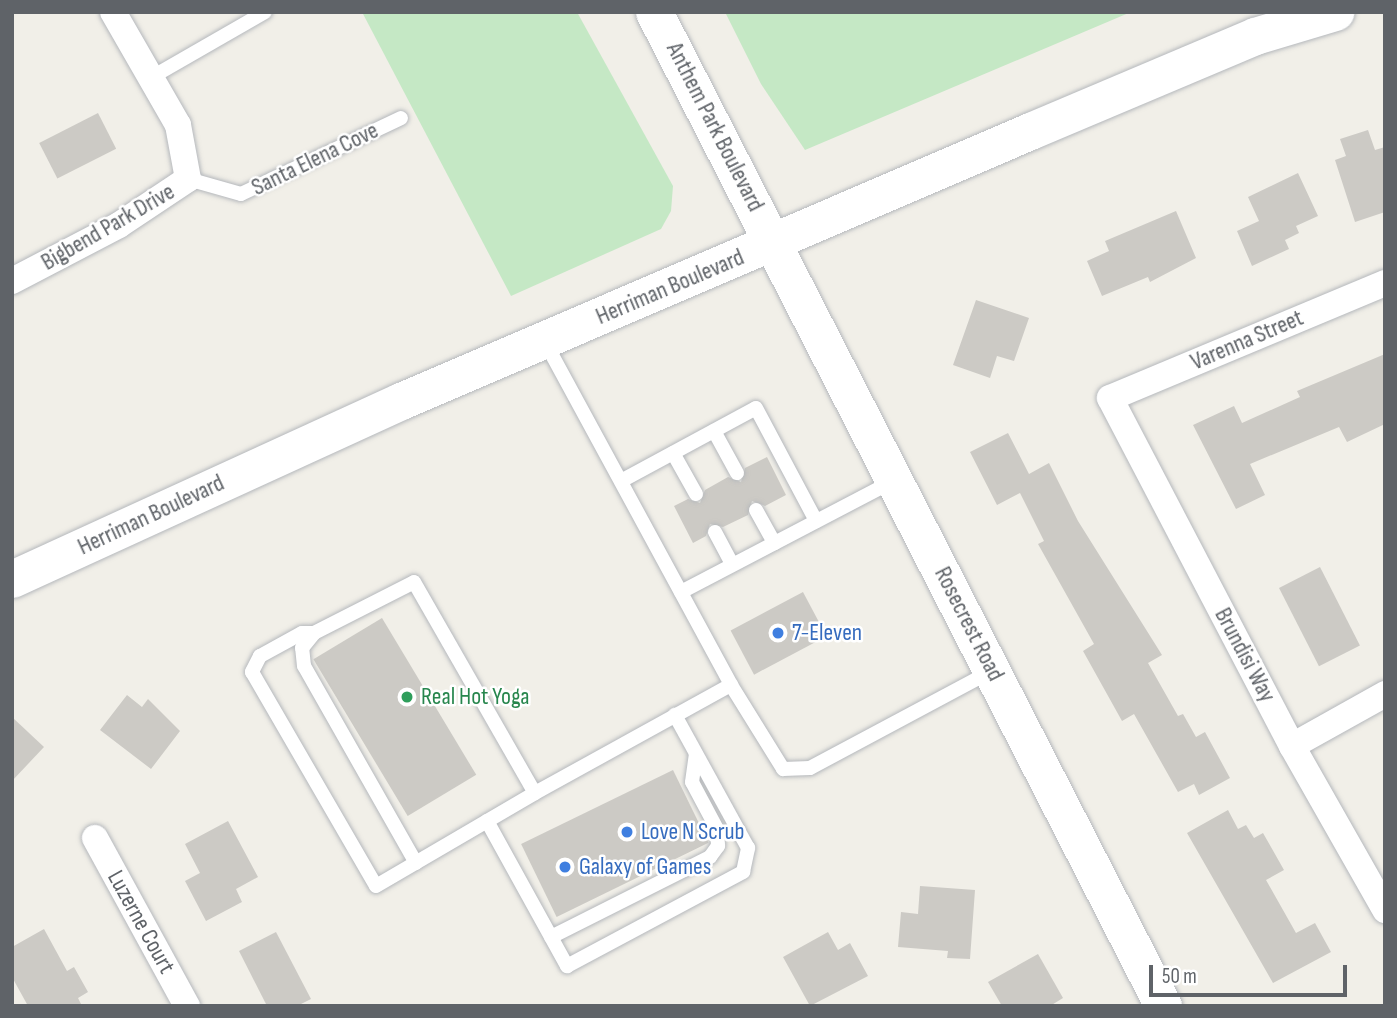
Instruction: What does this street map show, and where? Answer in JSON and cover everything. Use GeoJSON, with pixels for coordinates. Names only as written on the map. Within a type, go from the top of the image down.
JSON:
{"type":"FeatureCollection","features":[{"type":"Feature","properties":{"kind":"main road","name":"Anthem Park Boulevard"},"geometry":{"type":"LineString","coordinates":[[654,12],[774,242]]}},
{"type":"Feature","properties":{"kind":"main road","name":"Herriman Boulevard"},"geometry":{"type":"LineString","coordinates":[[12,579],[545,340],[1255,36],[1335,12]]}},
{"type":"Feature","properties":{"kind":"main road","name":"Rosecrest Road"},"geometry":{"type":"LineString","coordinates":[[774,242],[1163,1006]]}},
{"type":"Feature","properties":{"kind":"street","name":"Bigbend Park Drive"},"geometry":{"type":"LineString","coordinates":[[12,281],[119,225],[188,179],[178,125],[113,12]]}},
{"type":"Feature","properties":{"kind":"street","name":"Varenna Street"},"geometry":{"type":"LineString","coordinates":[[1110,398],[1385,283]]}},
{"type":"Feature","properties":{"kind":"street","name":"Brundisi Way"},"geometry":{"type":"LineString","coordinates":[[1110,398],[1292,746],[1385,910]]}},
{"type":"Feature","properties":{"kind":"street"},"geometry":{"type":"LineString","coordinates":[[1292,746],[1385,694]]}},
{"type":"Feature","properties":{"kind":"street","name":"Luzerne Court"},"geometry":{"type":"LineString","coordinates":[[95,838],[187,1006]]}},
{"type":"Feature","properties":{"kind":"lane"},"geometry":{"type":"LineString","coordinates":[[152,77],[265,12]]}},
{"type":"Feature","properties":{"kind":"lane","name":"Santa Elena Cove"},"geometry":{"type":"LineString","coordinates":[[188,179],[242,194],[401,118]]}},
{"type":"Feature","properties":{"kind":"lane"},"geometry":{"type":"LineString","coordinates":[[545,340],[770,756],[783,769],[800,771],[992,671]]}},
{"type":"Feature","properties":{"kind":"lane"},"geometry":{"type":"LineString","coordinates":[[621,481],[756,408],[816,521]]}},
{"type":"Feature","properties":{"kind":"lane"},"geometry":{"type":"LineString","coordinates":[[714,431],[737,473]]}},
{"type":"Feature","properties":{"kind":"lane"},"geometry":{"type":"LineString","coordinates":[[673,453],[695,494]]}},
{"type":"Feature","properties":{"kind":"lane"},"geometry":{"type":"LineString","coordinates":[[681,592],[895,480]]}},
{"type":"Feature","properties":{"kind":"lane"},"geometry":{"type":"LineString","coordinates":[[757,510],[774,543]]}},
{"type":"Feature","properties":{"kind":"lane"},"geometry":{"type":"LineString","coordinates":[[715,532],[732,565]]}},
{"type":"Feature","properties":{"kind":"lane"},"geometry":{"type":"LineString","coordinates":[[416,863],[304,666],[302,648],[314,633],[414,582],[535,793]]}},
{"type":"Feature","properties":{"kind":"lane"},"geometry":{"type":"LineString","coordinates":[[314,633],[302,633],[260,656],[252,672],[376,886],[535,793],[731,685]]}},
{"type":"Feature","properties":{"kind":"lane"},"geometry":{"type":"LineString","coordinates":[[487,821],[567,966],[743,872],[748,848],[675,715]]}},
{"type":"Feature","properties":{"kind":"lane"},"geometry":{"type":"LineString","coordinates":[[551,937],[710,857],[718,846],[717,829],[692,782],[696,754]]}},
{"type":"Feature","properties":{"kind":"green space"},"geometry":{"type":"Polygon","coordinates":[[[362,12],[577,12],[673,186],[671,211],[661,229],[511,296],[362,12]]]}},
{"type":"Feature","properties":{"kind":"green space"},"geometry":{"type":"Polygon","coordinates":[[[725,12],[1131,12],[805,150],[761,84],[725,12]]]}},
{"type":"Feature","properties":{"kind":"building"},"geometry":{"type":"Polygon","coordinates":[[[98,113],[116,149],[57,179],[39,143],[98,113]]]}},
{"type":"Feature","properties":{"kind":"building"},"geometry":{"type":"Polygon","coordinates":[[[1368,130],[1375,150],[1385,147],[1385,212],[1355,222],[1335,160],[1346,156],[1340,139],[1368,130]]]}},
{"type":"Feature","properties":{"kind":"building"},"geometry":{"type":"Polygon","coordinates":[[[1298,173],[1318,216],[1296,226],[1299,233],[1285,240],[1289,249],[1252,266],[1237,231],[1259,221],[1248,197],[1298,173]]]}},
{"type":"Feature","properties":{"kind":"building"},"geometry":{"type":"Polygon","coordinates":[[[1176,211],[1196,258],[1150,282],[1148,277],[1102,296],[1087,261],[1109,251],[1105,241],[1176,211]]]}},
{"type":"Feature","properties":{"kind":"building"},"geometry":{"type":"Polygon","coordinates":[[[976,300],[1029,318],[1014,361],[997,356],[990,378],[953,365],[976,300]]]}},
{"type":"Feature","properties":{"kind":"building"},"geometry":{"type":"Polygon","coordinates":[[[1385,354],[1385,424],[1347,442],[1339,427],[1250,464],[1265,495],[1236,509],[1193,425],[1234,406],[1242,423],[1300,397],[1297,391],[1385,354]]]}},
{"type":"Feature","properties":{"kind":"building"},"geometry":{"type":"Polygon","coordinates":[[[1008,433],[1029,474],[1049,463],[1078,521],[1162,655],[1148,663],[1178,716],[1183,714],[1196,737],[1205,732],[1230,778],[1199,795],[1194,784],[1178,792],[1134,714],[1122,721],[1083,651],[1094,644],[1038,544],[1044,541],[1020,493],[997,505],[970,452],[1008,433]]]}},
{"type":"Feature","properties":{"kind":"building"},"geometry":{"type":"Polygon","coordinates":[[[767,457],[786,495],[765,506],[752,501],[748,515],[723,527],[710,524],[706,536],[693,543],[674,506],[688,499],[700,503],[705,490],[728,477],[741,482],[745,468],[767,457]]]}},
{"type":"Feature","properties":{"kind":"building"},"geometry":{"type":"Polygon","coordinates":[[[1320,567],[1360,645],[1319,666],[1279,588],[1320,567]]]}},
{"type":"Feature","properties":{"kind":"building","name":"7-Eleven"},"geometry":{"type":"Polygon","coordinates":[[[803,592],[826,636],[754,675],[731,630],[803,592]]]}},
{"type":"Feature","properties":{"kind":"building"},"geometry":{"type":"Polygon","coordinates":[[[382,618],[476,775],[408,816],[313,659],[382,618]]]}},
{"type":"Feature","properties":{"kind":"building"},"geometry":{"type":"Polygon","coordinates":[[[127,695],[142,707],[148,699],[180,731],[151,769],[100,730],[127,695]]]}},
{"type":"Feature","properties":{"kind":"building"},"geometry":{"type":"Polygon","coordinates":[[[12,717],[44,747],[12,781],[12,717]]]}},
{"type":"Feature","properties":{"kind":"building"},"geometry":{"type":"Polygon","coordinates":[[[673,770],[709,843],[557,917],[521,844],[673,770]]]}},
{"type":"Feature","properties":{"kind":"building"},"geometry":{"type":"Polygon","coordinates":[[[1228,810],[1238,829],[1246,825],[1254,838],[1263,833],[1284,870],[1266,880],[1296,933],[1315,923],[1331,952],[1273,983],[1187,833],[1228,810]]]}},
{"type":"Feature","properties":{"kind":"building"},"geometry":{"type":"Polygon","coordinates":[[[228,821],[258,877],[236,889],[242,902],[206,921],[185,881],[200,873],[185,844],[228,821]]]}},
{"type":"Feature","properties":{"kind":"building"},"geometry":{"type":"Polygon","coordinates":[[[920,886],[975,890],[970,959],[947,958],[948,951],[898,947],[901,912],[918,914],[920,886]]]}},
{"type":"Feature","properties":{"kind":"building"},"geometry":{"type":"Polygon","coordinates":[[[44,929],[67,971],[74,967],[88,992],[78,998],[82,1006],[28,1006],[12,977],[12,947],[44,929]]]}},
{"type":"Feature","properties":{"kind":"building"},"geometry":{"type":"Polygon","coordinates":[[[276,932],[311,999],[297,1006],[267,1006],[239,951],[276,932]]]}},
{"type":"Feature","properties":{"kind":"building"},"geometry":{"type":"Polygon","coordinates":[[[828,932],[838,950],[850,943],[868,976],[810,1006],[783,957],[828,932]]]}},
{"type":"Feature","properties":{"kind":"building"},"geometry":{"type":"Polygon","coordinates":[[[1038,954],[1063,998],[1050,1006],[1002,1006],[988,982],[1038,954]]]}},
{"type":"Feature","properties":{"kind":"place","name":"7-Eleven"},"geometry":{"type":"Point","coordinates":[778,633]}},
{"type":"Feature","properties":{"kind":"place","name":"Real Hot Yoga"},"geometry":{"type":"Point","coordinates":[407,697]}},
{"type":"Feature","properties":{"kind":"place","name":"Love N Scrub"},"geometry":{"type":"Point","coordinates":[627,832]}},
{"type":"Feature","properties":{"kind":"place","name":"Galaxy of Games"},"geometry":{"type":"Point","coordinates":[565,867]}}]}
